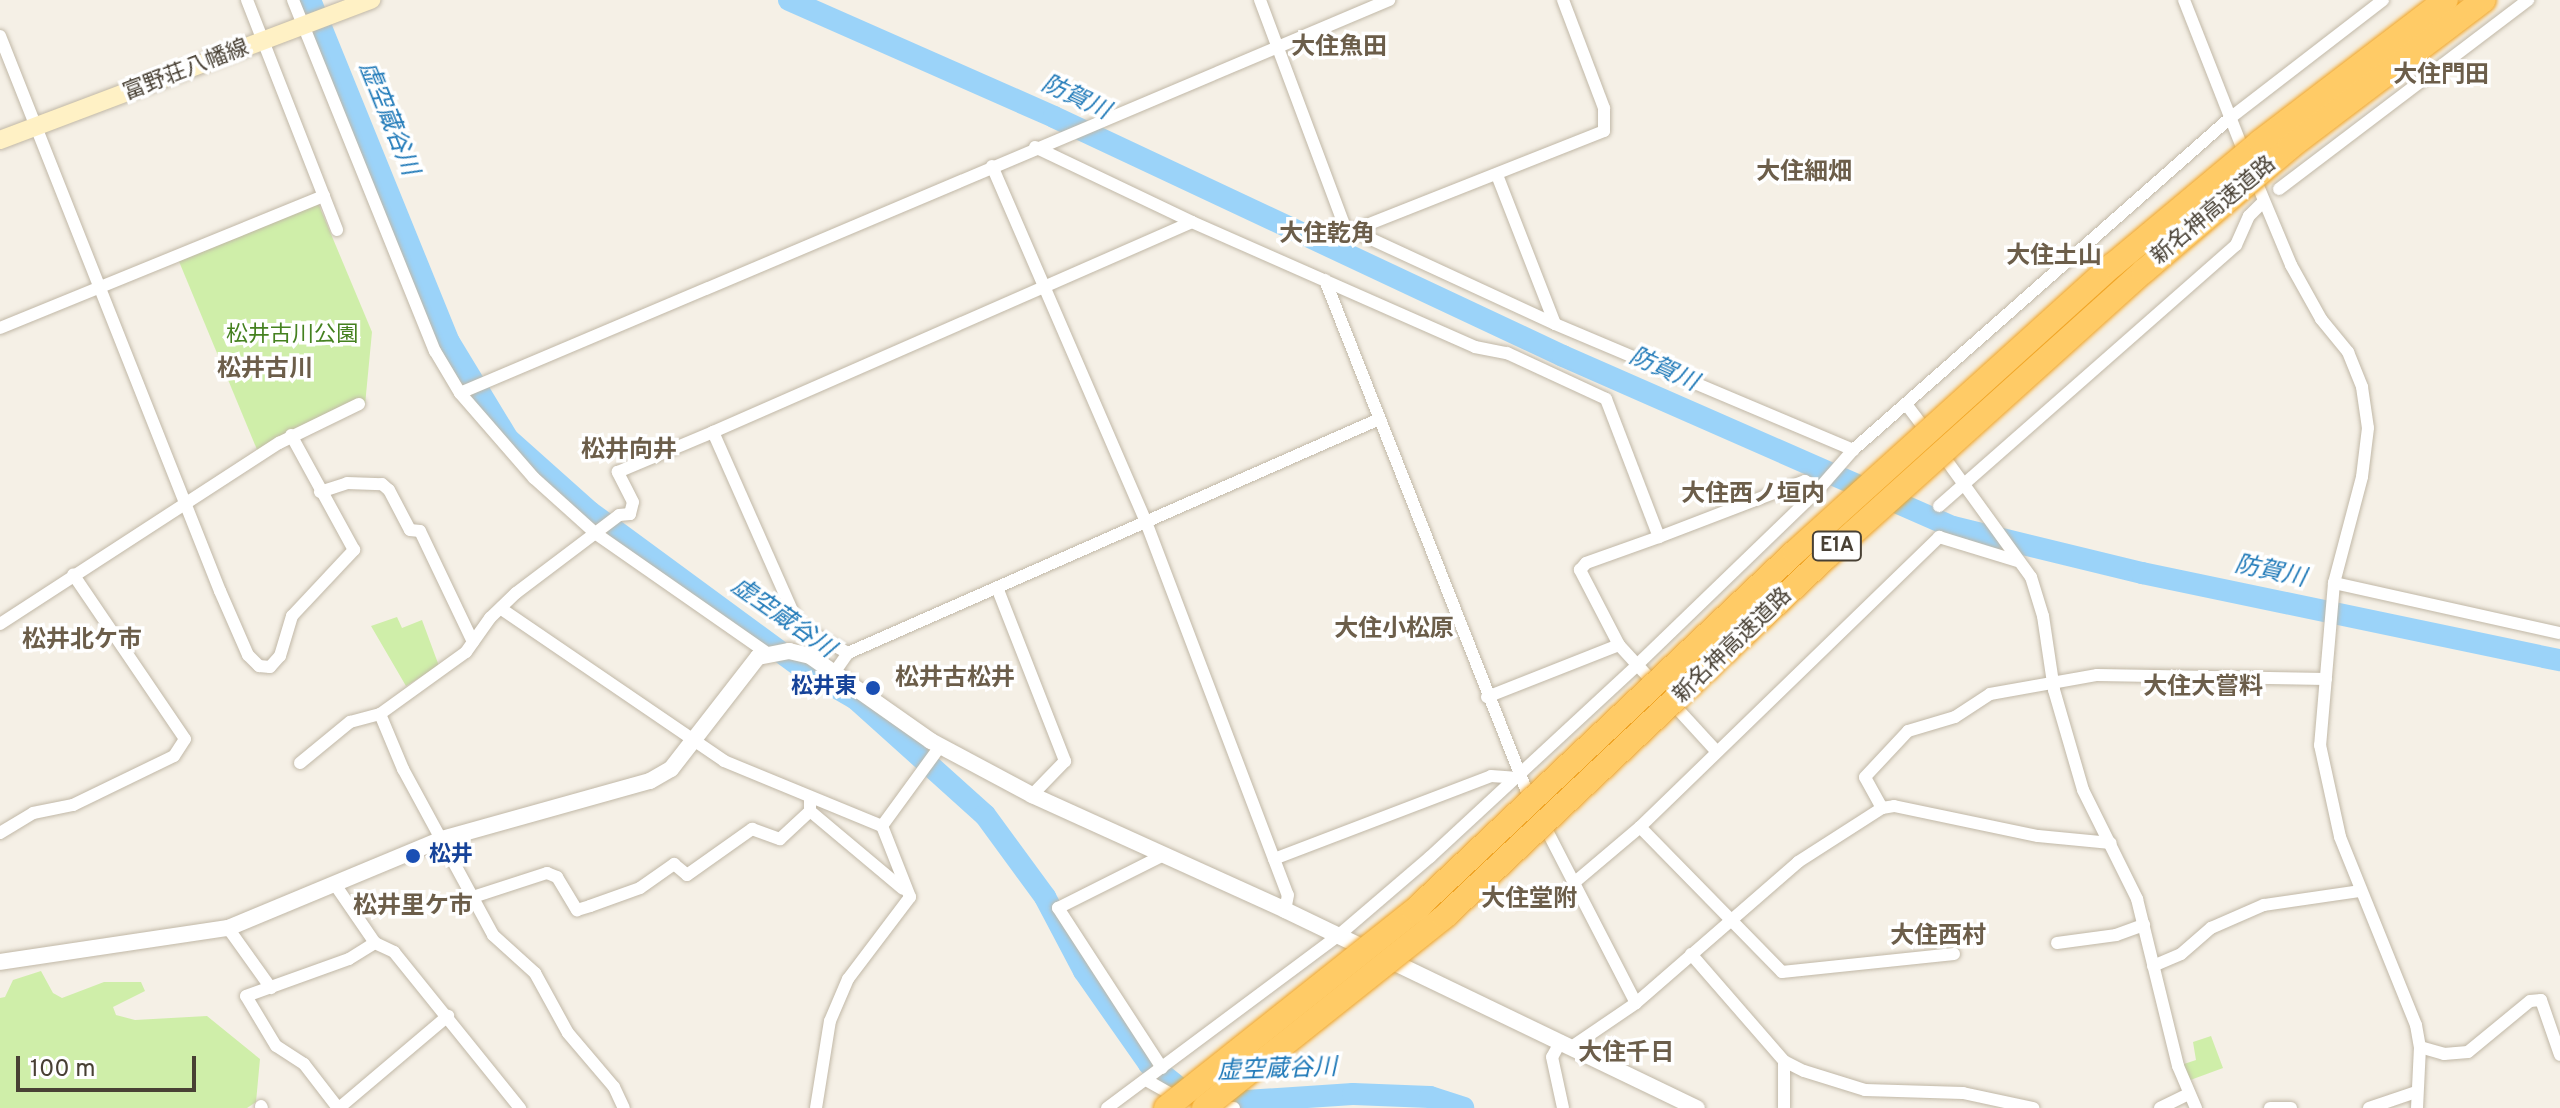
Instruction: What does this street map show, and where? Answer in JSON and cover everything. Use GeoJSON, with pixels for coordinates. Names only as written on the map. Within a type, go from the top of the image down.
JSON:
{"type":"FeatureCollection","features":[{"type":"Feature","properties":{"kind":"highway","name":"新名神高速道路"},"geometry":{"type":"LineString","coordinates":[[1166,1108],[1414,911],[1806,541],[2113,265],[2260,142],[2446,0]]}},
{"type":"Feature","properties":{"kind":"highway","name":"新名神高速道路"},"geometry":{"type":"LineString","coordinates":[[1204,1108],[1444,917],[1825,558],[2144,271],[2290,147],[2484,0]]}},
{"type":"Feature","properties":{"kind":"main road","name":"富野荘八幡線"},"geometry":{"type":"LineString","coordinates":[[0,140],[371,0]]}},
{"type":"Feature","properties":{"kind":"street"},"geometry":{"type":"LineString","coordinates":[[247,0],[337,230]]}},
{"type":"Feature","properties":{"kind":"street"},"geometry":{"type":"LineString","coordinates":[[293,0],[312,23],[435,351],[460,393],[534,478],[595,533],[776,652],[810,656],[941,745],[1032,795],[1339,935],[1697,1108]]}},
{"type":"Feature","properties":{"kind":"street"},"geometry":{"type":"LineString","coordinates":[[1260,0],[1346,230],[1555,324],[1853,450]]}},
{"type":"Feature","properties":{"kind":"street"},"geometry":{"type":"LineString","coordinates":[[460,393],[1035,147],[1389,0]]}},
{"type":"Feature","properties":{"kind":"street"},"geometry":{"type":"LineString","coordinates":[[1346,230],[1497,175],[1604,131],[1604,108],[1563,0]]}},
{"type":"Feature","properties":{"kind":"street"},"geometry":{"type":"LineString","coordinates":[[2184,0],[2291,265],[2321,319],[2348,352],[2362,387],[2368,428],[2362,477],[2334,583],[2320,745],[2326,788],[2360,891],[2407,999],[2420,1047],[2417,1108]]}},
{"type":"Feature","properties":{"kind":"street"},"geometry":{"type":"LineString","coordinates":[[1107,1108],[1339,935],[1518,778],[1818,490],[1853,450],[2230,118],[2383,0]]}},
{"type":"Feature","properties":{"kind":"street"},"geometry":{"type":"LineString","coordinates":[[2279,189],[2528,0]]}},
{"type":"Feature","properties":{"kind":"street"},"geometry":{"type":"LineString","coordinates":[[0,36],[96,288],[248,655],[270,667],[280,656],[292,616],[354,550],[291,435]]}},
{"type":"Feature","properties":{"kind":"street"},"geometry":{"type":"LineString","coordinates":[[1035,147],[1192,222],[1475,347],[1507,353],[1606,399],[1659,537]]}},
{"type":"Feature","properties":{"kind":"street"},"geometry":{"type":"LineString","coordinates":[[992,166],[1146,522],[1288,895],[1285,910]]}},
{"type":"Feature","properties":{"kind":"street"},"geometry":{"type":"LineString","coordinates":[[1497,175],[1555,324]]}},
{"type":"Feature","properties":{"kind":"street"},"geometry":{"type":"LineString","coordinates":[[0,328],[324,196]]}},
{"type":"Feature","properties":{"kind":"street"},"geometry":{"type":"LineString","coordinates":[[1939,506],[2236,245],[2249,216],[2264,201]]}},
{"type":"Feature","properties":{"kind":"street"},"geometry":{"type":"LineString","coordinates":[[300,763],[350,722],[380,714],[466,652],[490,618],[503,610],[516,593],[595,533],[634,510],[618,472],[1192,222]]}},
{"type":"Feature","properties":{"kind":"street"},"geometry":{"type":"LineString","coordinates":[[1325,280],[1518,778],[1636,1003]]}},
{"type":"Feature","properties":{"kind":"street"},"geometry":{"type":"LineString","coordinates":[[0,624],[183,501],[291,435],[359,404]]}},
{"type":"Feature","properties":{"kind":"street"},"geometry":{"type":"LineString","coordinates":[[1906,404],[2015,559],[2031,577],[2043,616],[2054,684],[2083,790],[2111,843],[2144,925],[2189,1094],[2196,1108]]}},
{"type":"Feature","properties":{"kind":"street"},"geometry":{"type":"LineString","coordinates":[[834,673],[848,653],[998,590],[1377,420]]}},
{"type":"Feature","properties":{"kind":"street"},"geometry":{"type":"LineString","coordinates":[[713,432],[799,626],[848,653]]}},
{"type":"Feature","properties":{"kind":"street"},"geometry":{"type":"LineString","coordinates":[[1717,752],[1619,645],[1580,570],[1586,563],[1805,481],[1818,490]]}},
{"type":"Feature","properties":{"kind":"street"},"geometry":{"type":"LineString","coordinates":[[320,492],[347,483],[382,484],[389,490],[410,530],[420,531],[473,642]]}},
{"type":"Feature","properties":{"kind":"street"},"geometry":{"type":"LineString","coordinates":[[1575,882],[1640,827],[1939,537],[2015,559]]}},
{"type":"Feature","properties":{"kind":"street"},"geometry":{"type":"LineString","coordinates":[[0,833],[33,813],[73,805],[174,756],[185,739],[73,574]]}},
{"type":"Feature","properties":{"kind":"street"},"geometry":{"type":"LineString","coordinates":[[2334,583],[2560,633]]}},
{"type":"Feature","properties":{"kind":"street"},"geometry":{"type":"LineString","coordinates":[[998,590],[1065,761],[1032,795]]}},
{"type":"Feature","properties":{"kind":"street"},"geometry":{"type":"LineString","coordinates":[[503,610],[694,741],[750,775],[810,805],[882,826]]}},
{"type":"Feature","properties":{"kind":"street"},"geometry":{"type":"LineString","coordinates":[[1487,697],[1619,645]]}},
{"type":"Feature","properties":{"kind":"street"},"geometry":{"type":"LineString","coordinates":[[0,962],[228,928],[336,886],[442,839],[650,781],[671,769],[743,672],[776,652]]}},
{"type":"Feature","properties":{"kind":"street"},"geometry":{"type":"LineString","coordinates":[[1882,808],[1865,777],[1908,731],[1955,717],[1990,694],[2107,675],[2326,679]]}},
{"type":"Feature","properties":{"kind":"street"},"geometry":{"type":"LineString","coordinates":[[380,714],[493,935],[535,973],[568,1033],[614,1087],[624,1108]]}},
{"type":"Feature","properties":{"kind":"street"},"geometry":{"type":"LineString","coordinates":[[882,826],[941,745]]}},
{"type":"Feature","properties":{"kind":"street"},"geometry":{"type":"LineString","coordinates":[[1274,859],[1491,776],[1518,778]]}},
{"type":"Feature","properties":{"kind":"street"},"geometry":{"type":"LineString","coordinates":[[473,897],[547,873],[557,877],[577,910],[640,888],[674,864],[687,875],[752,829],[780,839],[810,805]]}},
{"type":"Feature","properties":{"kind":"street"},"geometry":{"type":"LineString","coordinates":[[810,805],[889,874],[910,897]]}},
{"type":"Feature","properties":{"kind":"street"},"geometry":{"type":"LineString","coordinates":[[1563,1108],[1552,1057],[1567,1044],[1636,1003],[1798,862],[1882,808],[1894,806],[2038,836],[2111,843]]}},
{"type":"Feature","properties":{"kind":"street"},"geometry":{"type":"LineString","coordinates":[[882,826],[910,897]]}},
{"type":"Feature","properties":{"kind":"street"},"geometry":{"type":"LineString","coordinates":[[1640,827],[1782,972],[1954,954]]}},
{"type":"Feature","properties":{"kind":"street"},"geometry":{"type":"LineString","coordinates":[[1162,1068],[1058,908],[1164,855]]}},
{"type":"Feature","properties":{"kind":"street"},"geometry":{"type":"LineString","coordinates":[[336,886],[375,943],[394,952],[520,1108]]}},
{"type":"Feature","properties":{"kind":"street"},"geometry":{"type":"LineString","coordinates":[[2153,966],[2181,954],[2211,928],[2264,905],[2360,891]]}},
{"type":"Feature","properties":{"kind":"street"},"geometry":{"type":"LineString","coordinates":[[816,1108],[830,1021],[848,979],[910,897]]}},
{"type":"Feature","properties":{"kind":"street"},"geometry":{"type":"LineString","coordinates":[[2057,943],[2116,935],[2144,925]]}},
{"type":"Feature","properties":{"kind":"street"},"geometry":{"type":"LineString","coordinates":[[228,928],[271,988]]}},
{"type":"Feature","properties":{"kind":"street"},"geometry":{"type":"LineString","coordinates":[[375,943],[349,959],[246,996],[276,1046],[304,1064],[338,1108],[448,1016]]}},
{"type":"Feature","properties":{"kind":"street"},"geometry":{"type":"LineString","coordinates":[[1691,954],[1784,1061],[1865,1090],[1963,1093],[2033,1108]]}},
{"type":"Feature","properties":{"kind":"street"},"geometry":{"type":"LineString","coordinates":[[2420,1047],[2444,1054],[2468,1052],[2530,1001],[2541,1000],[2560,1055]]}},
{"type":"Feature","properties":{"kind":"street"},"geometry":{"type":"LineString","coordinates":[[1784,1061],[1784,1108]]}},
{"type":"Feature","properties":{"kind":"street"},"geometry":{"type":"LineString","coordinates":[[1146,1080],[1192,1106],[1234,1108]]}},
{"type":"Feature","properties":{"kind":"street"},"geometry":{"type":"LineString","coordinates":[[2369,1108],[2416,1092]]}},
{"type":"Feature","properties":{"kind":"street"},"geometry":{"type":"LineString","coordinates":[[2160,1108],[2189,1094]]}},
{"type":"Feature","properties":{"kind":"street"},"geometry":{"type":"LineString","coordinates":[[2270,1108],[2291,1108]]}},
{"type":"Feature","properties":{"kind":"green space","name":"松井古川公園"},"geometry":{"type":"Polygon","coordinates":[[[318,203],[372,332],[365,405],[258,452],[178,259],[318,203]]]}},
{"type":"Feature","properties":{"kind":"green space"},"geometry":{"type":"Polygon","coordinates":[[[397,617],[402,628],[422,620],[439,666],[406,686],[371,626],[397,617]]]}},
{"type":"Feature","properties":{"kind":"green space"},"geometry":{"type":"Polygon","coordinates":[[[41,971],[53,993],[62,998],[104,982],[141,982],[145,991],[113,1007],[116,1015],[135,1020],[207,1016],[260,1059],[256,1102],[247,1108],[0,1108],[0,998],[5,997],[13,980],[41,971]]]}},
{"type":"Feature","properties":{"kind":"green space"},"geometry":{"type":"Polygon","coordinates":[[[2211,1036],[2223,1068],[2185,1082],[2178,1066],[2196,1060],[2193,1042],[2211,1036]]]}},
{"type":"Feature","properties":{"kind":"waterway","name":"虚空蔵谷川"},"geometry":{"type":"LineString","coordinates":[[310,0],[449,342],[508,439],[590,512],[804,669],[856,699],[985,815],[1045,897],[1084,971],[1149,1064],[1192,1098],[1230,1102],[1353,1094],[1430,1097],[1463,1108]]}},
{"type":"Feature","properties":{"kind":"waterway","name":"防賀川"},"geometry":{"type":"LineString","coordinates":[[789,0],[1054,117],[1563,356],[1953,527],[2142,573],[2560,660]]}},
{"type":"Feature","properties":{"kind":"place","name":"松井東"},"geometry":{"type":"Point","coordinates":[873,688]}},
{"type":"Feature","properties":{"kind":"place","name":"松井"},"geometry":{"type":"Point","coordinates":[413,856]}},
{"type":"Feature","properties":{"kind":"district","name":"大住魚田"},"geometry":{"type":"Point","coordinates":[1339,49]}},
{"type":"Feature","properties":{"kind":"district","name":"大住門田"},"geometry":{"type":"Point","coordinates":[2441,77]}},
{"type":"Feature","properties":{"kind":"district","name":"大住細畑"},"geometry":{"type":"Point","coordinates":[1804,174]}},
{"type":"Feature","properties":{"kind":"district","name":"大住乾角"},"geometry":{"type":"Point","coordinates":[1327,236]}},
{"type":"Feature","properties":{"kind":"district","name":"大住土山"},"geometry":{"type":"Point","coordinates":[2054,258]}},
{"type":"Feature","properties":{"kind":"district","name":"松井古川"},"geometry":{"type":"Point","coordinates":[265,371]}},
{"type":"Feature","properties":{"kind":"district","name":"松井向井"},"geometry":{"type":"Point","coordinates":[629,452]}},
{"type":"Feature","properties":{"kind":"district","name":"大住西ノ垣内"},"geometry":{"type":"Point","coordinates":[1753,496]}},
{"type":"Feature","properties":{"kind":"district","name":"大住小松原"},"geometry":{"type":"Point","coordinates":[1394,631]}},
{"type":"Feature","properties":{"kind":"district","name":"松井北ケ市"},"geometry":{"type":"Point","coordinates":[82,642]}},
{"type":"Feature","properties":{"kind":"district","name":"松井古松井"},"geometry":{"type":"Point","coordinates":[955,680]}},
{"type":"Feature","properties":{"kind":"district","name":"大住大嘗料"},"geometry":{"type":"Point","coordinates":[2203,689]}},
{"type":"Feature","properties":{"kind":"district","name":"大住堂附"},"geometry":{"type":"Point","coordinates":[1529,901]}},
{"type":"Feature","properties":{"kind":"district","name":"松井里ケ市"},"geometry":{"type":"Point","coordinates":[413,908]}},
{"type":"Feature","properties":{"kind":"district","name":"大住西村"},"geometry":{"type":"Point","coordinates":[1938,938]}},
{"type":"Feature","properties":{"kind":"district","name":"大住千日"},"geometry":{"type":"Point","coordinates":[1626,1055]}}]}
